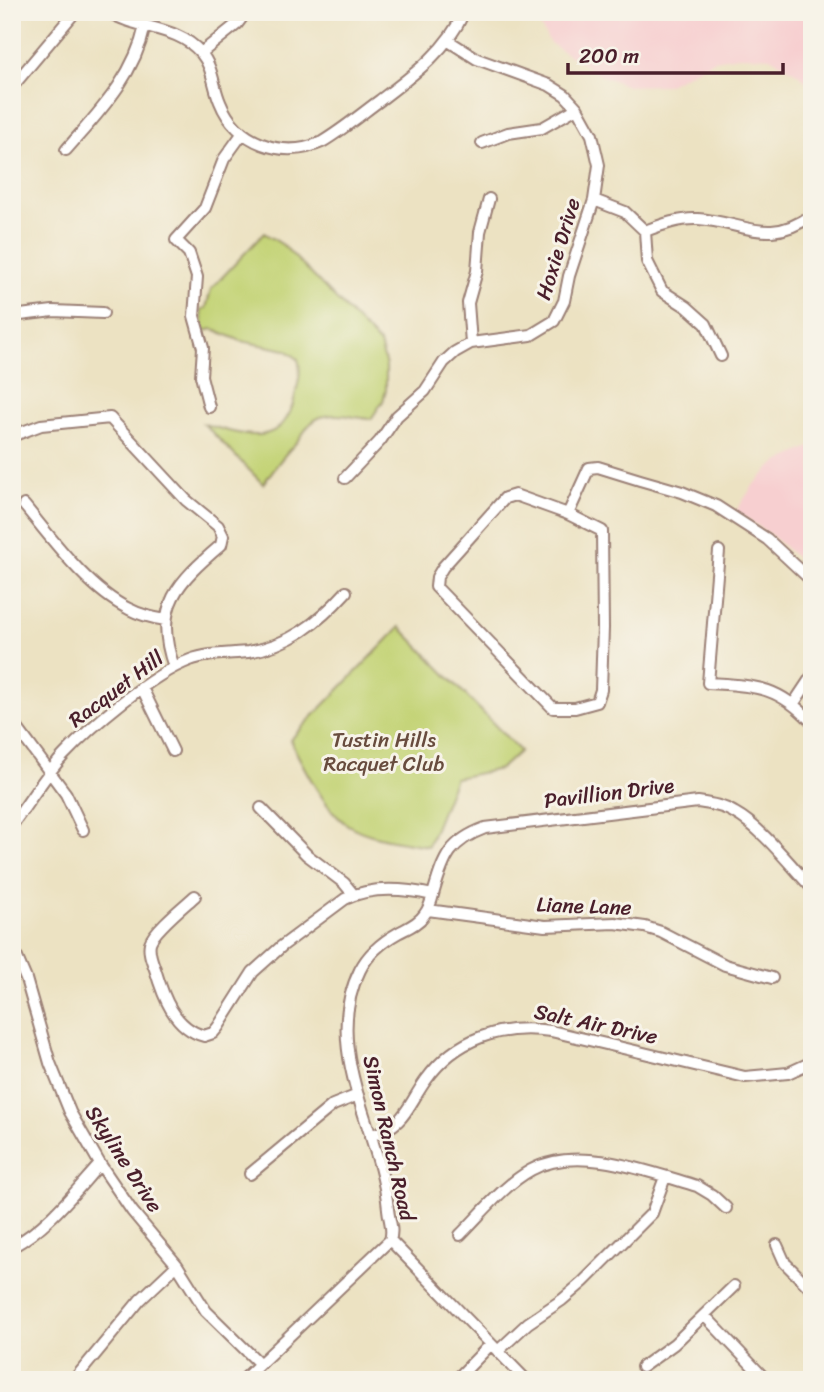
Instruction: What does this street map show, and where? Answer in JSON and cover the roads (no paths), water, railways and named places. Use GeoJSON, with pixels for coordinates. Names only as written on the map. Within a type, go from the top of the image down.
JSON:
{"type":"FeatureCollection","features":[{"type":"Feature","properties":{"kind":"street"},"geometry":{"type":"LineString","coordinates":[[12,87],[75,12]]}},
{"type":"Feature","properties":{"kind":"street"},"geometry":{"type":"LineString","coordinates":[[109,12],[179,36],[201,52],[212,74],[226,116],[242,134],[276,149],[296,150],[314,146],[332,136],[411,76],[434,57],[453,34],[464,12]]}},
{"type":"Feature","properties":{"kind":"street"},"geometry":{"type":"LineString","coordinates":[[201,52],[237,24],[246,12]]}},
{"type":"Feature","properties":{"kind":"street"},"geometry":{"type":"LineString","coordinates":[[447,40],[458,12]]}},
{"type":"Feature","properties":{"kind":"street"},"geometry":{"type":"LineString","coordinates":[[66,150],[119,88],[137,55],[145,26]]}},
{"type":"Feature","properties":{"kind":"street","name":"Hoxie Drive"},"geometry":{"type":"LineString","coordinates":[[345,478],[380,441],[397,416],[425,391],[443,362],[455,352],[471,343],[531,335],[554,321],[565,301],[569,276],[594,200],[598,165],[592,135],[577,108],[565,95],[549,85],[477,59],[447,40]]}},
{"type":"Feature","properties":{"kind":"street"},"geometry":{"type":"LineString","coordinates":[[481,143],[508,133],[542,128],[577,108]]}},
{"type":"Feature","properties":{"kind":"street"},"geometry":{"type":"LineString","coordinates":[[209,407],[201,376],[203,348],[194,316],[197,277],[189,253],[176,240],[205,208],[224,159],[242,134]]}},
{"type":"Feature","properties":{"kind":"street"},"geometry":{"type":"LineString","coordinates":[[471,343],[468,303],[477,271],[480,232],[489,199]]}},
{"type":"Feature","properties":{"kind":"street"},"geometry":{"type":"LineString","coordinates":[[594,200],[625,212],[645,231],[647,261],[662,291],[687,307],[706,324],[721,356]]}},
{"type":"Feature","properties":{"kind":"street"},"geometry":{"type":"LineString","coordinates":[[645,231],[694,219],[722,222],[746,230],[774,232],[799,224],[812,215]]}},
{"type":"Feature","properties":{"kind":"street"},"geometry":{"type":"LineString","coordinates":[[12,316],[53,311],[103,313]]}},
{"type":"Feature","properties":{"kind":"street"},"geometry":{"type":"LineString","coordinates":[[12,436],[41,425],[110,418],[186,500],[218,526],[223,536],[221,544],[180,584],[173,595],[165,634],[174,667]]}},
{"type":"Feature","properties":{"kind":"street"},"geometry":{"type":"LineString","coordinates":[[568,514],[589,468],[598,467],[682,492],[716,506],[767,539],[812,581]]}},
{"type":"Feature","properties":{"kind":"street"},"geometry":{"type":"LineString","coordinates":[[515,495],[568,514],[601,531],[604,588],[601,690],[597,702],[575,708],[553,708],[436,587],[436,577],[505,498],[515,495]]}},
{"type":"Feature","properties":{"kind":"street"},"geometry":{"type":"LineString","coordinates":[[23,505],[61,550],[107,594],[132,611],[166,620]]}},
{"type":"Feature","properties":{"kind":"street"},"geometry":{"type":"LineString","coordinates":[[719,551],[708,683],[757,687],[794,703],[812,722]]}},
{"type":"Feature","properties":{"kind":"street","name":"Racquet Hill"},"geometry":{"type":"LineString","coordinates":[[12,825],[50,773],[78,742],[142,688],[193,658],[249,652],[281,644],[307,629],[346,592]]}},
{"type":"Feature","properties":{"kind":"street"},"geometry":{"type":"LineString","coordinates":[[794,703],[812,676]]}},
{"type":"Feature","properties":{"kind":"street"},"geometry":{"type":"LineString","coordinates":[[142,688],[173,751]]}},
{"type":"Feature","properties":{"kind":"street"},"geometry":{"type":"LineString","coordinates":[[12,721],[66,794],[83,830]]}},
{"type":"Feature","properties":{"kind":"street","name":"Pavillion Drive"},"geometry":{"type":"LineString","coordinates":[[428,910],[446,854],[476,831],[698,802],[736,813],[754,827],[812,888]]}},
{"type":"Feature","properties":{"kind":"street"},"geometry":{"type":"LineString","coordinates":[[261,808],[307,855],[344,883],[353,894]]}},
{"type":"Feature","properties":{"kind":"street"},"geometry":{"type":"LineString","coordinates":[[195,896],[158,931],[150,942],[150,953],[169,1007],[189,1029],[204,1036],[213,1033],[218,1027],[242,987],[265,959],[353,894],[407,890],[433,895]]}},
{"type":"Feature","properties":{"kind":"street","name":"Liane Lane"},"geometry":{"type":"LineString","coordinates":[[428,910],[545,926],[615,923],[645,927],[661,932],[725,965],[772,978]]}},
{"type":"Feature","properties":{"kind":"street","name":"Simon Ranch Road"},"geometry":{"type":"LineString","coordinates":[[390,1240],[393,1231],[384,1182],[350,1067],[349,1010],[354,984],[367,959],[386,940],[412,926],[428,910]]}},
{"type":"Feature","properties":{"kind":"street","name":"Skyline Drive"},"geometry":{"type":"LineString","coordinates":[[12,946],[26,979],[50,1063],[69,1112],[132,1211],[177,1265],[206,1311],[259,1363]]}},
{"type":"Feature","properties":{"kind":"street","name":"Salt Air Drive"},"geometry":{"type":"LineString","coordinates":[[370,1136],[392,1128],[400,1121],[426,1079],[450,1054],[474,1039],[503,1030],[521,1028],[551,1031],[745,1077],[788,1073],[812,1062]]}},
{"type":"Feature","properties":{"kind":"street"},"geometry":{"type":"LineString","coordinates":[[250,1174],[333,1105],[358,1095]]}},
{"type":"Feature","properties":{"kind":"street"},"geometry":{"type":"LineString","coordinates":[[460,1235],[517,1180],[533,1169],[576,1157],[697,1186],[726,1208]]}},
{"type":"Feature","properties":{"kind":"street"},"geometry":{"type":"LineString","coordinates":[[12,1247],[37,1231],[100,1164]]}},
{"type":"Feature","properties":{"kind":"street"},"geometry":{"type":"LineString","coordinates":[[456,1380],[494,1347],[562,1300],[583,1282],[652,1213],[665,1177]]}},
{"type":"Feature","properties":{"kind":"street"},"geometry":{"type":"LineString","coordinates":[[243,1380],[390,1240],[526,1380]]}},
{"type":"Feature","properties":{"kind":"street"},"geometry":{"type":"LineString","coordinates":[[776,1245],[785,1263],[812,1290]]}},
{"type":"Feature","properties":{"kind":"street"},"geometry":{"type":"LineString","coordinates":[[74,1380],[140,1300],[177,1265]]}},
{"type":"Feature","properties":{"kind":"street"},"geometry":{"type":"LineString","coordinates":[[642,1367],[674,1343],[734,1286]]}},
{"type":"Feature","properties":{"kind":"street"},"geometry":{"type":"LineString","coordinates":[[705,1315],[766,1380]]}},
{"type":"Feature","properties":{"kind":"park label","name":"Tustin Hills Racquet Club"},"geometry":{"type":"Point","coordinates":[384,752]}}]}
